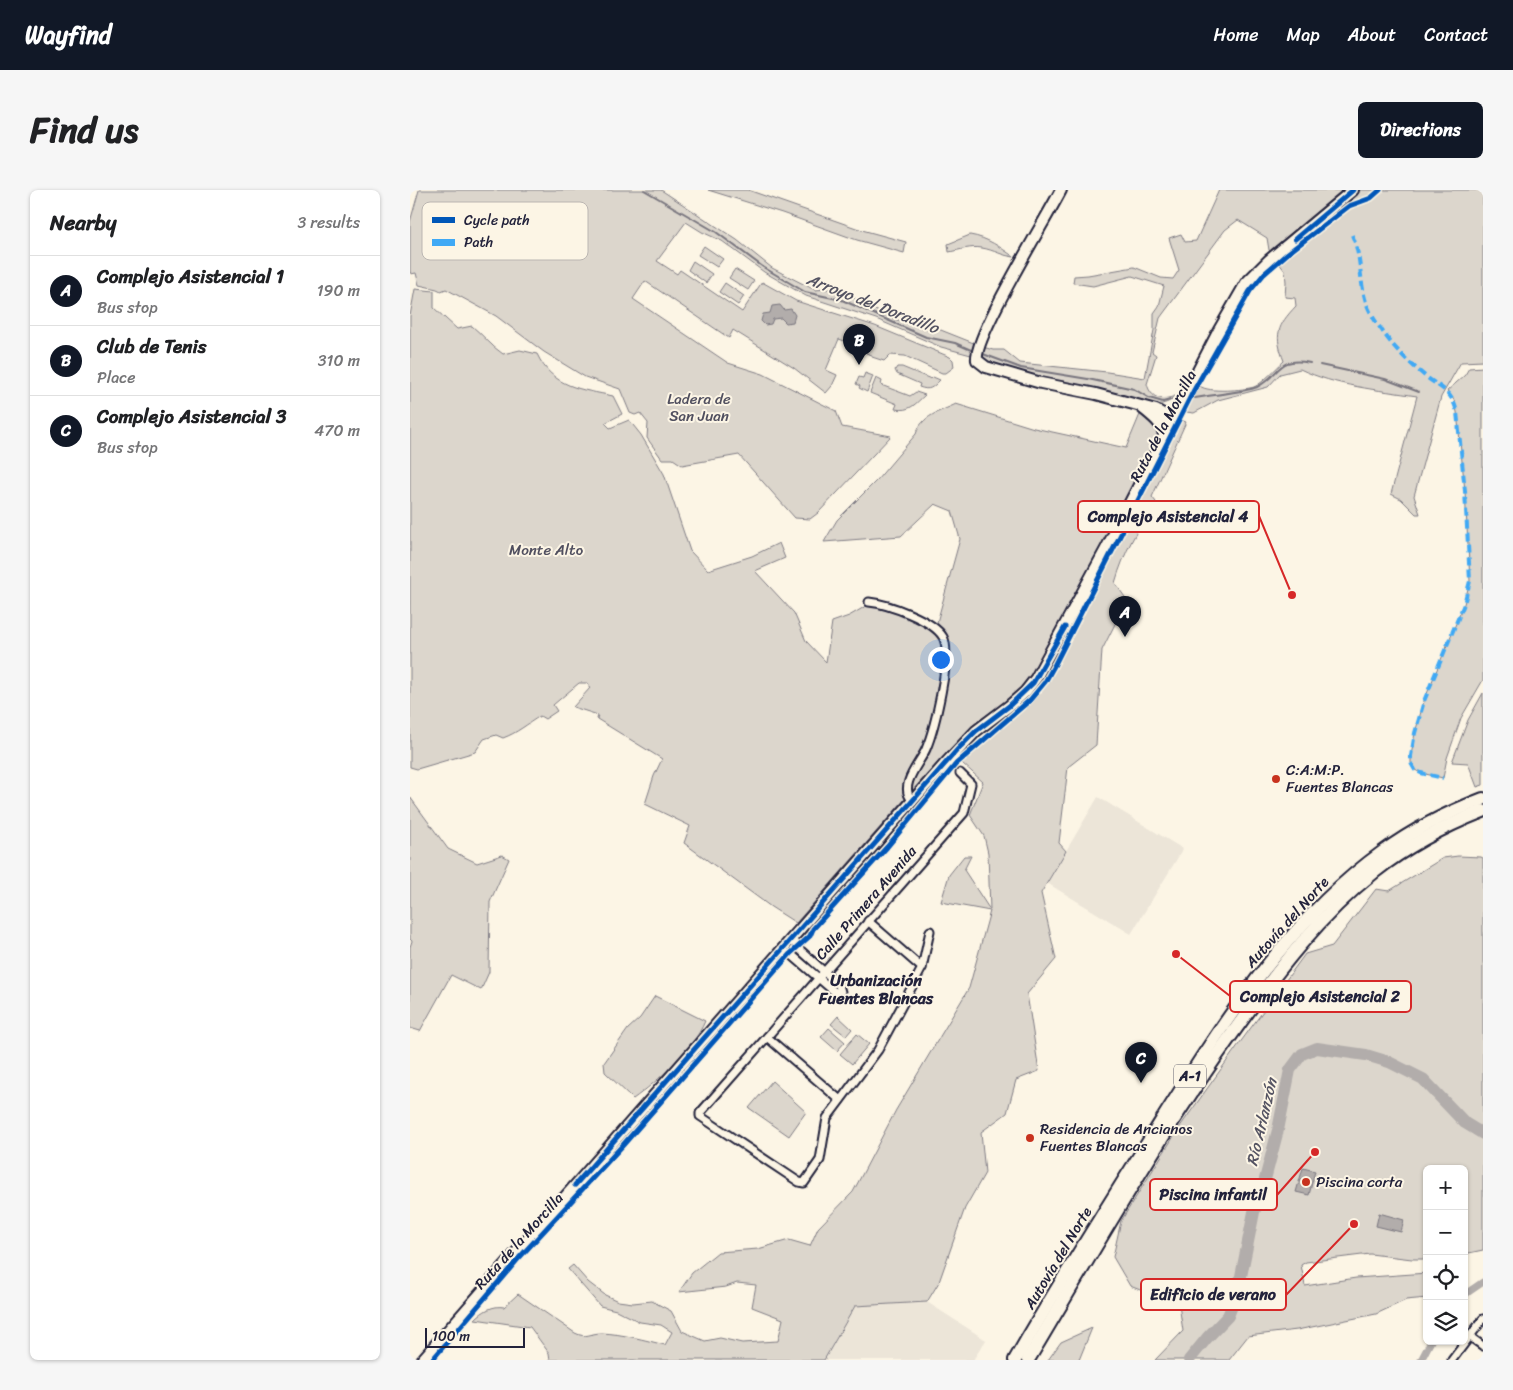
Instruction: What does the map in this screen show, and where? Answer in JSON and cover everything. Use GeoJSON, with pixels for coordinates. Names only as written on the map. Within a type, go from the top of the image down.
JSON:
{"type":"FeatureCollection","features":[{"type":"Feature","properties":{"kind":"highway"},"geometry":{"type":"LineString","coordinates":[[1450,819],[1483,794]]}},
{"type":"Feature","properties":{"kind":"highway","name":"Autovía del Norte"},"geometry":{"type":"LineString","coordinates":[[1025,1354],[1190,1096],[1252,1006],[1293,953],[1352,890],[1375,871],[1427,838],[1450,819],[1483,799]]}},
{"type":"Feature","properties":{"kind":"highway","name":"Autovía del Norte"},"geometry":{"type":"LineString","coordinates":[[1025,1354],[1166,1114],[1247,993],[1279,952],[1318,908],[1365,865],[1401,840],[1410,829],[1483,811]]}},
{"type":"Feature","properties":{"kind":"highway"},"geometry":{"type":"LineString","coordinates":[[1450,819],[1483,817]]}},
{"type":"Feature","properties":{"kind":"highway","name":"A-1"},"geometry":{"type":"LineString","coordinates":[[1015,1360],[1025,1354]]}},
{"type":"Feature","properties":{"kind":"main road"},"geometry":{"type":"LineString","coordinates":[[1061,190],[991,320],[977,350],[977,360],[986,367],[1041,383],[1096,394],[1156,410],[1165,415],[1166,426]]}},
{"type":"Feature","properties":{"kind":"main road"},"geometry":{"type":"LineString","coordinates":[[422,1360],[912,800],[976,730],[1009,706],[1033,683],[1080,598],[1166,426],[1185,396],[1246,283],[1264,264],[1353,190]]}},
{"type":"Feature","properties":{"kind":"main road"},"geometry":{"type":"LineString","coordinates":[[1156,410],[1170,407],[1185,396]]}},
{"type":"Feature","properties":{"kind":"main road"},"geometry":{"type":"LineString","coordinates":[[1140,406],[1166,426]]}},
{"type":"Feature","properties":{"kind":"street"},"geometry":{"type":"LineString","coordinates":[[869,602],[888,605],[928,624],[936,629],[945,643],[944,670],[931,736],[909,780],[908,793],[912,800]]}},
{"type":"Feature","properties":{"kind":"street","name":"Calle Primera Avenida"},"geometry":{"type":"LineString","coordinates":[[840,1100],[827,1118],[820,1160],[801,1184],[700,1114],[868,920],[964,813],[971,784],[960,773]]}},
{"type":"Feature","properties":{"kind":"street"},"geometry":{"type":"LineString","coordinates":[[868,920],[922,968]]}},
{"type":"Feature","properties":{"kind":"street"},"geometry":{"type":"LineString","coordinates":[[767,1036],[840,1100],[878,1050],[922,968],[930,931]]}},
{"type":"Feature","properties":{"kind":"street"},"geometry":{"type":"LineString","coordinates":[[779,952],[792,956],[836,993],[840,994],[842,992],[839,985],[796,947],[792,938]]}},
{"type":"Feature","properties":{"kind":"street"},"geometry":{"type":"LineString","coordinates":[[1453,1360],[1483,1319]]}},
{"type":"Feature","properties":{"kind":"street"},"geometry":{"type":"LineString","coordinates":[[1469,1336],[1483,1346]]}},
{"type":"Feature","properties":{"kind":"shaded area"},"geometry":{"type":"Polygon","coordinates":[[[780,305],[784,310],[791,309],[795,315],[793,322],[786,323],[781,318],[773,319],[771,324],[765,325],[761,321],[763,314],[770,313],[772,306],[780,305]]]}},
{"type":"Feature","properties":{"kind":"shaded area"},"geometry":{"type":"Polygon","coordinates":[[[1098,797],[1183,849],[1131,934],[1047,883],[1098,797]]]}},
{"type":"Feature","properties":{"kind":"shaded area","name":"Piscina corta"},"geometry":{"type":"Polygon","coordinates":[[[1303,1168],[1315,1171],[1309,1195],[1296,1192],[1303,1168]]]}},
{"type":"Feature","properties":{"kind":"shaded area"},"geometry":{"type":"Polygon","coordinates":[[[1379,1213],[1404,1220],[1401,1232],[1376,1226],[1379,1213]]]}},
{"type":"Feature","properties":{"kind":"shaded area"},"geometry":{"type":"Polygon","coordinates":[[[927,1302],[986,1340],[973,1360],[824,1360],[855,1306],[927,1302]]]}},
{"type":"Feature","properties":{"kind":"green space","name":"Ladera de San Juan"},"geometry":{"type":"Polygon","coordinates":[[[419,190],[661,190],[737,240],[772,268],[815,290],[837,288],[896,320],[918,321],[976,344],[971,355],[941,347],[876,319],[806,296],[764,272],[722,241],[686,222],[657,261],[677,274],[680,270],[742,312],[762,282],[796,301],[875,326],[950,357],[953,360],[954,367],[946,373],[942,373],[905,356],[890,355],[884,361],[866,353],[871,338],[856,332],[850,343],[839,339],[826,370],[837,375],[826,393],[794,368],[733,330],[729,338],[645,281],[633,299],[728,363],[763,374],[836,411],[842,427],[891,436],[818,513],[810,519],[795,518],[739,455],[682,465],[673,459],[662,459],[647,438],[648,423],[640,413],[635,415],[630,413],[620,389],[585,377],[544,352],[496,316],[446,289],[441,291],[419,285],[416,273],[411,274],[410,271],[410,222],[419,190]]]}},
{"type":"Feature","properties":{"kind":"green space"},"geometry":{"type":"Polygon","coordinates":[[[708,190],[748,190],[862,230],[906,242],[904,253],[857,240],[782,213],[708,190]]]}},
{"type":"Feature","properties":{"kind":"green space"},"geometry":{"type":"Polygon","coordinates":[[[1219,190],[1483,190],[1483,361],[1461,362],[1441,397],[1414,496],[1420,514],[1416,514],[1401,499],[1391,494],[1417,396],[1328,380],[1300,369],[1280,374],[1268,387],[1218,400],[1194,413],[1186,412],[1200,386],[1210,390],[1235,390],[1254,387],[1284,361],[1279,344],[1279,331],[1285,319],[1296,306],[1295,298],[1285,297],[1285,271],[1269,250],[1267,238],[1238,220],[1225,230],[1160,318],[1152,352],[1156,355],[1147,384],[1151,393],[1158,398],[1176,397],[1169,401],[1156,405],[1048,380],[992,364],[980,355],[983,347],[993,350],[1004,350],[1020,363],[1145,378],[1154,330],[1154,313],[1159,306],[1164,286],[1132,276],[1093,286],[1073,283],[1074,276],[1134,267],[1161,278],[1173,279],[1179,270],[1169,238],[1181,234],[1185,242],[1196,241],[1219,190]]]}},
{"type":"Feature","properties":{"kind":"green space"},"geometry":{"type":"Polygon","coordinates":[[[970,235],[999,246],[1014,257],[978,248],[966,248],[949,252],[948,244],[970,235]]]}},
{"type":"Feature","properties":{"kind":"green space"},"geometry":{"type":"Polygon","coordinates":[[[704,246],[723,259],[717,267],[698,255],[704,246]]]}},
{"type":"Feature","properties":{"kind":"green space"},"geometry":{"type":"Polygon","coordinates":[[[693,261],[712,274],[706,283],[688,270],[693,261]]]}},
{"type":"Feature","properties":{"kind":"green space"},"geometry":{"type":"Polygon","coordinates":[[[735,269],[754,281],[748,290],[729,278],[735,269]]]}},
{"type":"Feature","properties":{"kind":"green space"},"geometry":{"type":"Polygon","coordinates":[[[725,283],[744,296],[738,305],[719,292],[725,283]]]}},
{"type":"Feature","properties":{"kind":"green space","name":"Monte Alto"},"geometry":{"type":"Polygon","coordinates":[[[415,289],[434,291],[434,308],[457,329],[472,326],[503,354],[520,350],[537,354],[551,374],[569,385],[613,396],[622,414],[605,423],[610,428],[629,420],[641,435],[664,474],[690,551],[708,570],[752,556],[779,543],[785,558],[755,571],[794,613],[806,641],[826,662],[832,622],[849,616],[873,602],[936,626],[960,539],[952,511],[935,504],[901,536],[824,542],[837,520],[877,480],[927,418],[956,404],[1034,428],[1126,448],[1141,412],[1158,427],[1159,434],[1102,546],[1112,551],[1181,420],[1186,422],[1152,497],[1156,502],[1132,541],[1115,583],[1127,600],[1102,650],[1096,745],[1068,767],[1059,843],[1066,851],[1041,893],[1056,959],[1027,994],[1039,1071],[1016,1080],[1007,1113],[981,1132],[985,1173],[965,1208],[939,1282],[927,1302],[855,1306],[824,1360],[550,1360],[549,1353],[530,1327],[475,1319],[488,1309],[504,1307],[518,1294],[579,1335],[610,1334],[665,1345],[672,1332],[661,1325],[640,1322],[616,1310],[600,1306],[568,1269],[573,1265],[588,1282],[605,1295],[618,1301],[633,1303],[652,1301],[671,1311],[682,1331],[705,1341],[720,1338],[742,1343],[778,1341],[783,1319],[752,1307],[756,1285],[737,1283],[726,1287],[679,1292],[692,1273],[718,1252],[758,1249],[789,1240],[810,1246],[818,1228],[853,1192],[896,1110],[969,988],[990,911],[941,902],[949,875],[964,856],[971,856],[964,870],[990,910],[988,853],[984,836],[970,815],[983,782],[962,763],[1001,727],[992,711],[973,725],[918,784],[796,923],[771,907],[684,843],[690,826],[645,804],[662,759],[597,719],[598,715],[573,707],[590,688],[587,683],[579,683],[553,705],[557,711],[545,719],[540,716],[503,738],[496,735],[484,739],[475,752],[417,769],[410,767],[410,316],[415,289]]]}},
{"type":"Feature","properties":{"kind":"green space"},"geometry":{"type":"Polygon","coordinates":[[[897,367],[902,367],[931,379],[933,377],[940,380],[931,388],[919,387],[920,384],[897,374],[895,370],[897,367]]]}},
{"type":"Feature","properties":{"kind":"green space"},"geometry":{"type":"Polygon","coordinates":[[[1483,367],[1483,680],[1461,718],[1447,758],[1443,778],[1415,770],[1411,763],[1411,756],[1424,701],[1464,604],[1470,581],[1465,491],[1457,412],[1454,400],[1447,391],[1465,375],[1469,368],[1483,367]]]}},
{"type":"Feature","properties":{"kind":"green space"},"geometry":{"type":"Polygon","coordinates":[[[865,373],[873,376],[867,392],[856,384],[859,377],[863,378],[865,373]]]}},
{"type":"Feature","properties":{"kind":"green space"},"geometry":{"type":"Polygon","coordinates":[[[876,378],[882,381],[881,385],[910,396],[916,392],[925,395],[908,408],[895,409],[897,404],[870,393],[876,378]]]}},
{"type":"Feature","properties":{"kind":"green space"},"geometry":{"type":"Polygon","coordinates":[[[1483,693],[1483,785],[1477,787],[1468,763],[1452,762],[1468,720],[1483,693]]]}},
{"type":"Feature","properties":{"kind":"green space"},"geometry":{"type":"Polygon","coordinates":[[[410,797],[448,849],[477,863],[502,855],[509,859],[490,902],[489,972],[481,990],[451,975],[420,1031],[410,1028],[410,947],[412,941],[410,939],[410,797]]]}},
{"type":"Feature","properties":{"kind":"green space"},"geometry":{"type":"Polygon","coordinates":[[[1458,856],[1483,858],[1483,1250],[1468,1253],[1468,1165],[1423,1165],[1423,1259],[1370,1254],[1306,1262],[1301,1265],[1305,1286],[1356,1278],[1423,1273],[1423,1298],[1406,1300],[1376,1314],[1297,1330],[1248,1336],[1229,1360],[1155,1360],[1183,1331],[1179,1305],[1130,1286],[1113,1257],[1121,1221],[1179,1128],[1305,954],[1332,946],[1376,889],[1389,891],[1443,858],[1458,856]]]}},
{"type":"Feature","properties":{"kind":"green space"},"geometry":{"type":"Polygon","coordinates":[[[655,996],[705,1021],[684,1054],[664,1074],[633,1099],[605,1072],[604,1063],[655,996]]]}},
{"type":"Feature","properties":{"kind":"green space"},"geometry":{"type":"Polygon","coordinates":[[[838,1016],[852,1029],[846,1036],[831,1024],[838,1016]]]}},
{"type":"Feature","properties":{"kind":"green space"},"geometry":{"type":"Polygon","coordinates":[[[829,1028],[845,1042],[837,1051],[821,1037],[829,1028]]]}},
{"type":"Feature","properties":{"kind":"green space"},"geometry":{"type":"Polygon","coordinates":[[[857,1034],[869,1044],[852,1064],[840,1054],[857,1034]]]}},
{"type":"Feature","properties":{"kind":"green space"},"geometry":{"type":"Polygon","coordinates":[[[772,1081],[806,1112],[789,1136],[749,1108],[772,1081]]]}},
{"type":"Feature","properties":{"kind":"green space"},"geometry":{"type":"Polygon","coordinates":[[[1092,1328],[1079,1360],[1048,1360],[1061,1342],[1092,1328]]]}},
{"type":"Feature","properties":{"kind":"waterway","name":"Arroyo del Doradillo"},"geometry":{"type":"LineString","coordinates":[[644,190],[716,232],[763,267],[805,292],[842,300],[926,337],[955,343],[971,350]]}},
{"type":"Feature","properties":{"kind":"waterway","name":"Arroyo del Doradillo"},"geometry":{"type":"LineString","coordinates":[[983,354],[1021,368],[1134,389],[1149,398],[1163,402],[1177,398]]}},
{"type":"Feature","properties":{"kind":"waterway","name":"Arroyo del Doradillo"},"geometry":{"type":"LineString","coordinates":[[1195,398],[1252,389],[1265,382],[1285,364],[1291,362],[1310,363]]}},
{"type":"Feature","properties":{"kind":"waterway","name":"Arroyo del Doradillo"},"geometry":{"type":"LineString","coordinates":[[1320,365],[1385,379],[1419,392]]}},
{"type":"Feature","properties":{"kind":"waterway","name":"Río Arlanzón"},"geometry":{"type":"LineString","coordinates":[[1189,1360],[1228,1316],[1238,1291],[1254,1212],[1263,1187],[1278,1130],[1290,1070],[1302,1054],[1317,1048],[1366,1055],[1389,1062],[1423,1079],[1465,1123],[1483,1134]]}},
{"type":"Feature","properties":{"kind":"waterway"},"geometry":{"type":"LineString","coordinates":[[1468,1292],[1483,1282]]}},
{"type":"Feature","properties":{"kind":"waterway"},"geometry":{"type":"LineString","coordinates":[[1421,1360],[1429,1345]]}},
{"type":"Feature","properties":{"kind":"marked path"},"geometry":{"type":"LineString","coordinates":[[1352,235],[1366,302],[1374,319],[1390,342],[1407,360],[1452,398],[1457,412],[1465,491],[1470,581],[1464,604],[1424,701],[1411,756],[1411,763],[1415,770],[1443,778]]}},
{"type":"Feature","properties":{"kind":"cycle path"},"geometry":{"type":"LineString","coordinates":[[1295,239],[1353,190]]}},
{"type":"Feature","properties":{"kind":"cycle path","name":"Ruta de la Morcilla"},"geometry":{"type":"LineString","coordinates":[[432,1360],[519,1258],[623,1145],[790,954],[810,936],[813,929],[887,847],[956,764],[1030,700],[1045,682],[1194,390],[1250,291],[1264,274],[1288,253],[1349,206],[1371,198],[1380,190]]}},
{"type":"Feature","properties":{"kind":"cycle path"},"geometry":{"type":"LineString","coordinates":[[575,1185],[958,749],[976,731],[1009,706],[1033,683],[1065,627]]}},
{"type":"Feature","properties":{"kind":"place","name":"Club de Tenis"},"geometry":{"type":"Point","coordinates":[859,365]}},
{"type":"Feature","properties":{"kind":"place","name":"Complejo Asistencial 4"},"geometry":{"type":"Point","coordinates":[1292,595]}},
{"type":"Feature","properties":{"kind":"place","name":"Complejo Asistencial 1"},"geometry":{"type":"Point","coordinates":[1125,637]}},
{"type":"Feature","properties":{"kind":"place","name":"C:A:M:P. Fuentes Blancas"},"geometry":{"type":"Point","coordinates":[1276,779]}},
{"type":"Feature","properties":{"kind":"place","name":"Complejo Asistencial 2"},"geometry":{"type":"Point","coordinates":[1176,954]}},
{"type":"Feature","properties":{"kind":"place","name":"Complejo Asistencial 3"},"geometry":{"type":"Point","coordinates":[1141,1083]}},
{"type":"Feature","properties":{"kind":"place","name":"Residencia de Ancianos Fuentes Blancas"},"geometry":{"type":"Point","coordinates":[1030,1138]}},
{"type":"Feature","properties":{"kind":"place","name":"Piscina infantil"},"geometry":{"type":"Point","coordinates":[1315,1152]}},
{"type":"Feature","properties":{"kind":"place","name":"Piscina corta"},"geometry":{"type":"Point","coordinates":[1306,1182]}},
{"type":"Feature","properties":{"kind":"place","name":"Edificio de verano"},"geometry":{"type":"Point","coordinates":[1354,1224]}},
{"type":"Feature","properties":{"kind":"district","name":"Urbanización Fuentes Blancas"},"geometry":{"type":"Point","coordinates":[876,989]}}]}
